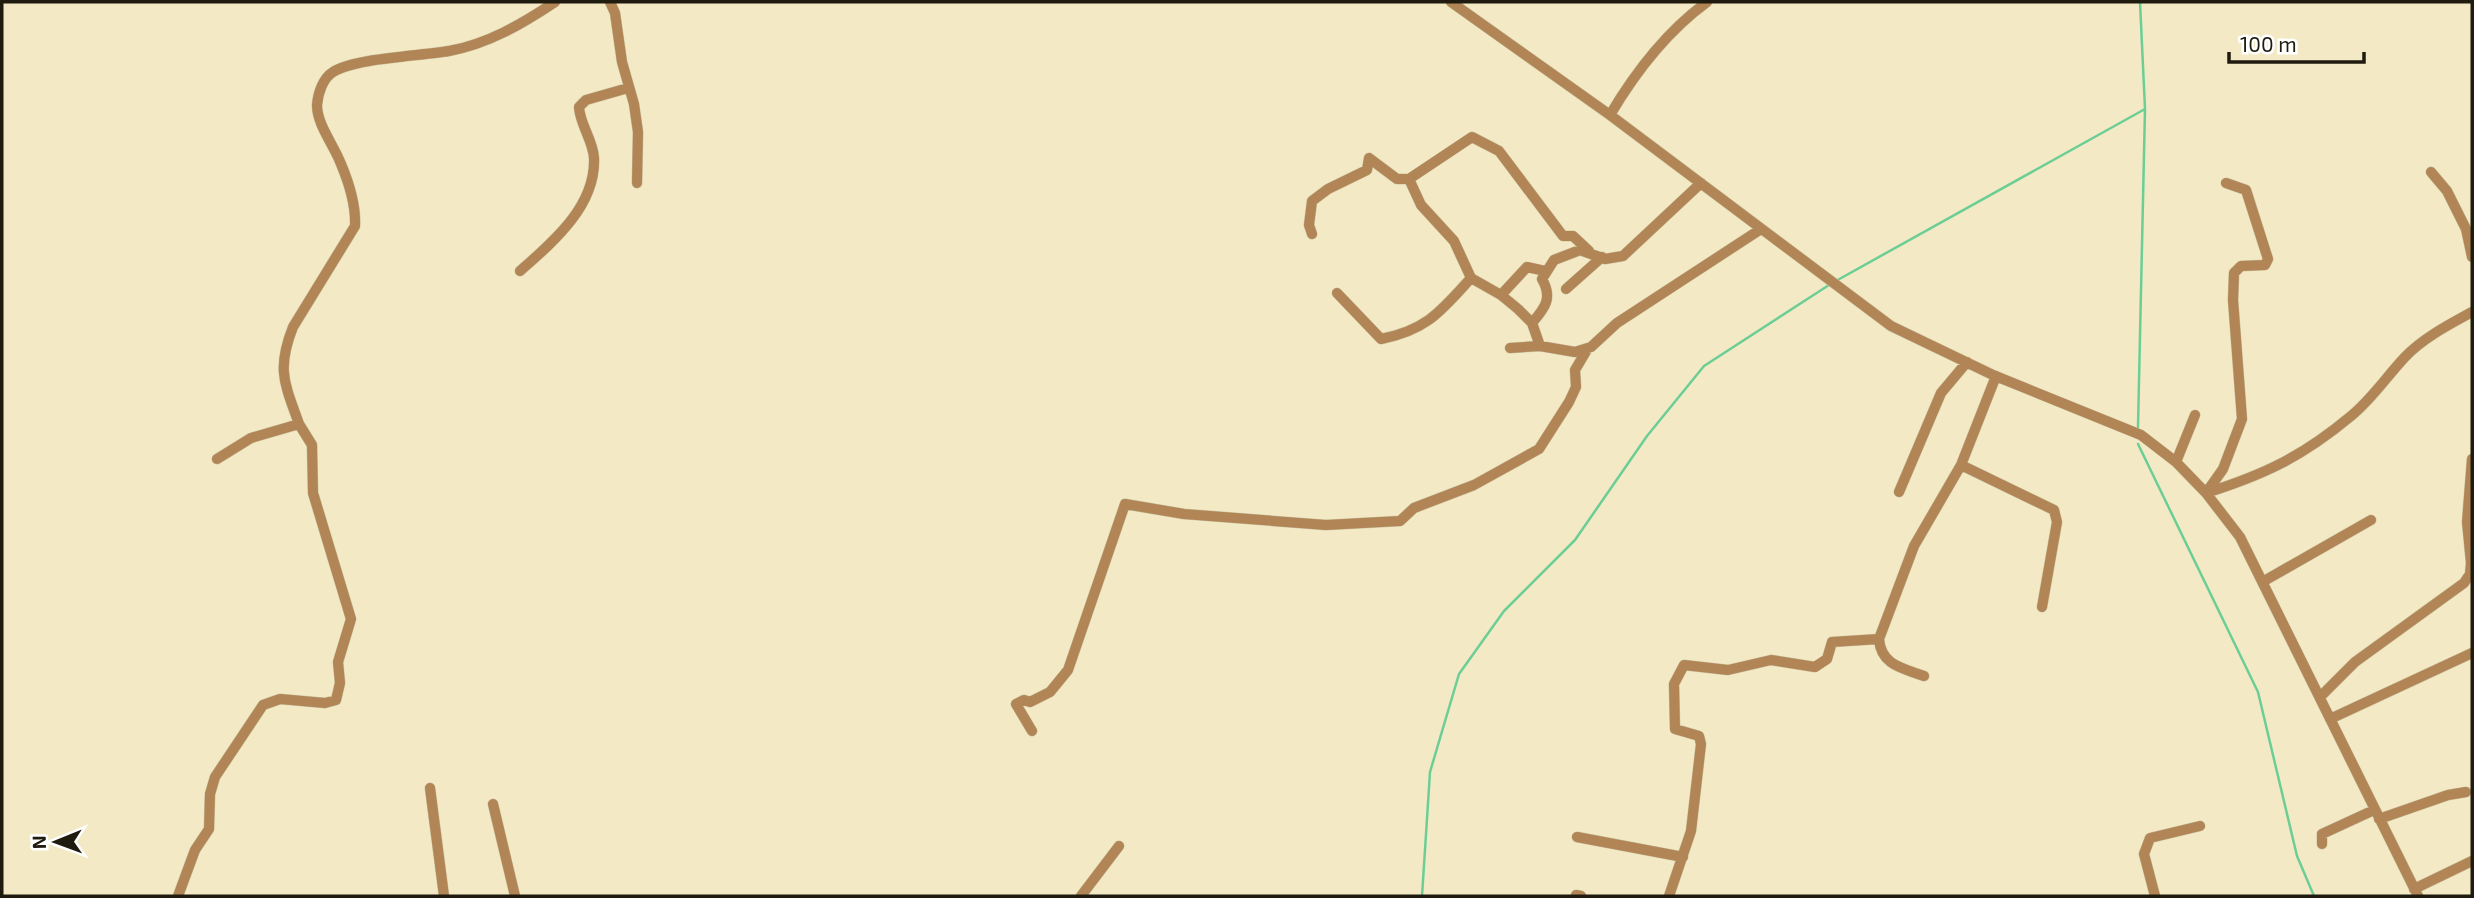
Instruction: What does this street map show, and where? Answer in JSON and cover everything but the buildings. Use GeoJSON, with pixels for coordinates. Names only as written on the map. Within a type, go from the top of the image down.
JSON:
{"type":"FeatureCollection","features":[{"type":"Feature","properties":{"kind":"street"},"geometry":{"type":"LineString","coordinates":[[178,896],[195,850],[209,830],[210,794],[215,777],[263,705],[280,699],[325,703],[336,699],[340,683],[338,662],[351,619],[313,493],[312,445],[299,424],[284,387],[286,345],[293,327],[355,226],[356,212],[342,164],[317,113],[323,83],[332,73],[352,65],[452,51],[490,38],[521,25],[555,2]]}},
{"type":"Feature","properties":{"kind":"street"},"geometry":{"type":"LineString","coordinates":[[610,2],[615,13],[638,132],[637,183]]}},
{"type":"Feature","properties":{"kind":"street"},"geometry":{"type":"LineString","coordinates":[[1451,2],[1609,115],[1891,326],[1996,376],[2141,435],[2176,462],[2206,493],[2240,537],[2416,893],[2472,861]]}},
{"type":"Feature","properties":{"kind":"street"},"geometry":{"type":"LineString","coordinates":[[1609,115],[1654,50],[1686,18],[1707,2]]}},
{"type":"Feature","properties":{"kind":"street"},"geometry":{"type":"LineString","coordinates":[[520,271],[554,242],[572,220],[592,182],[594,156],[579,118],[579,107],[586,100],[628,88]]}},
{"type":"Feature","properties":{"kind":"street"},"geometry":{"type":"LineString","coordinates":[[1312,234],[1309,225],[1312,201],[1328,189],[1367,170],[1369,158],[1397,179],[1409,179],[1472,138],[1499,152],[1563,236],[1573,236],[1589,251],[1611,260],[1634,248],[1700,183]]}},
{"type":"Feature","properties":{"kind":"street"},"geometry":{"type":"LineString","coordinates":[[2431,172],[2447,191],[2466,229],[2472,257]]}},
{"type":"Feature","properties":{"kind":"street"},"geometry":{"type":"LineString","coordinates":[[1409,179],[1421,205],[1454,242],[1471,278],[1501,295],[1532,323],[1540,346]]}},
{"type":"Feature","properties":{"kind":"street"},"geometry":{"type":"LineString","coordinates":[[2206,493],[2223,469],[2242,419],[2233,300],[2234,273],[2241,267],[2265,265],[2268,259],[2246,190],[2226,183]]}},
{"type":"Feature","properties":{"kind":"street"},"geometry":{"type":"LineString","coordinates":[[1032,731],[1016,704],[1024,700],[1030,702],[1050,692],[1068,670],[1125,504],[1184,514],[1326,525],[1400,521],[1414,508],[1474,485],[1539,449],[1572,394],[1576,370],[1588,348],[1617,323],[1761,229]]}},
{"type":"Feature","properties":{"kind":"street"},"geometry":{"type":"LineString","coordinates":[[1532,323],[1547,303],[1548,290],[1542,279],[1545,271],[1554,260],[1580,250],[1589,251]]}},
{"type":"Feature","properties":{"kind":"street"},"geometry":{"type":"LineString","coordinates":[[1566,289],[1602,257]]}},
{"type":"Feature","properties":{"kind":"street"},"geometry":{"type":"LineString","coordinates":[[1501,295],[1522,269],[1527,267],[1545,271]]}},
{"type":"Feature","properties":{"kind":"street"},"geometry":{"type":"LineString","coordinates":[[1337,293],[1381,339],[1411,333],[1446,305],[1471,278]]}},
{"type":"Feature","properties":{"kind":"street"},"geometry":{"type":"LineString","coordinates":[[2206,493],[2252,479],[2289,461],[2352,415],[2407,355],[2450,324],[2472,312]]}},
{"type":"Feature","properties":{"kind":"street"},"geometry":{"type":"LineString","coordinates":[[1510,348],[1540,346],[1575,352],[1588,348]]}},
{"type":"Feature","properties":{"kind":"street"},"geometry":{"type":"LineString","coordinates":[[1899,492],[1941,393],[1966,362]]}},
{"type":"Feature","properties":{"kind":"street"},"geometry":{"type":"LineString","coordinates":[[1924,676],[1889,663],[1880,651],[1879,639],[1914,546],[1961,465],[1996,376]]}},
{"type":"Feature","properties":{"kind":"street"},"geometry":{"type":"LineString","coordinates":[[2176,462],[2195,415]]}},
{"type":"Feature","properties":{"kind":"street"},"geometry":{"type":"LineString","coordinates":[[217,459],[251,438],[299,424]]}},
{"type":"Feature","properties":{"kind":"street"},"geometry":{"type":"LineString","coordinates":[[2320,697],[2355,662],[2464,583],[2470,574],[2467,522],[2472,460]]}},
{"type":"Feature","properties":{"kind":"street"},"geometry":{"type":"LineString","coordinates":[[1961,465],[2054,510],[2057,522],[2042,607]]}},
{"type":"Feature","properties":{"kind":"street"},"geometry":{"type":"LineString","coordinates":[[2264,581],[2371,520]]}},
{"type":"Feature","properties":{"kind":"street"},"geometry":{"type":"LineString","coordinates":[[1669,896],[1691,831],[1701,744],[1699,736],[1675,729],[1674,684],[1684,665],[1728,670],[1772,660],[1815,667],[1827,659],[1832,642],[1879,639]]}},
{"type":"Feature","properties":{"kind":"street"},"geometry":{"type":"LineString","coordinates":[[2330,719],[2472,653]]}},
{"type":"Feature","properties":{"kind":"street"},"geometry":{"type":"LineString","coordinates":[[430,788],[444,896]]}},
{"type":"Feature","properties":{"kind":"street"},"geometry":{"type":"LineString","coordinates":[[2322,844],[2322,834],[2376,814],[2466,792]]}},
{"type":"Feature","properties":{"kind":"street"},"geometry":{"type":"LineString","coordinates":[[493,804],[515,896]]}},
{"type":"Feature","properties":{"kind":"street"},"geometry":{"type":"LineString","coordinates":[[2155,896],[2144,854],[2150,838],[2200,826]]}},
{"type":"Feature","properties":{"kind":"street"},"geometry":{"type":"LineString","coordinates":[[1577,837],[1683,857]]}},
{"type":"Feature","properties":{"kind":"street"},"geometry":{"type":"LineString","coordinates":[[1081,896],[1119,846]]}},
{"type":"Feature","properties":{"kind":"waterway"},"geometry":{"type":"LineString","coordinates":[[2138,427],[2145,109],[2140,2]]}},
{"type":"Feature","properties":{"kind":"waterway"},"geometry":{"type":"LineString","coordinates":[[1834,282],[2145,109]]}},
{"type":"Feature","properties":{"kind":"waterway"},"geometry":{"type":"LineString","coordinates":[[1422,896],[1430,772],[1459,674],[1504,611],[1575,540],[1647,436],[1704,366],[1829,285]]}},
{"type":"Feature","properties":{"kind":"waterway"},"geometry":{"type":"LineString","coordinates":[[2138,444],[2258,692],[2297,856],[2314,896]]}}]}
